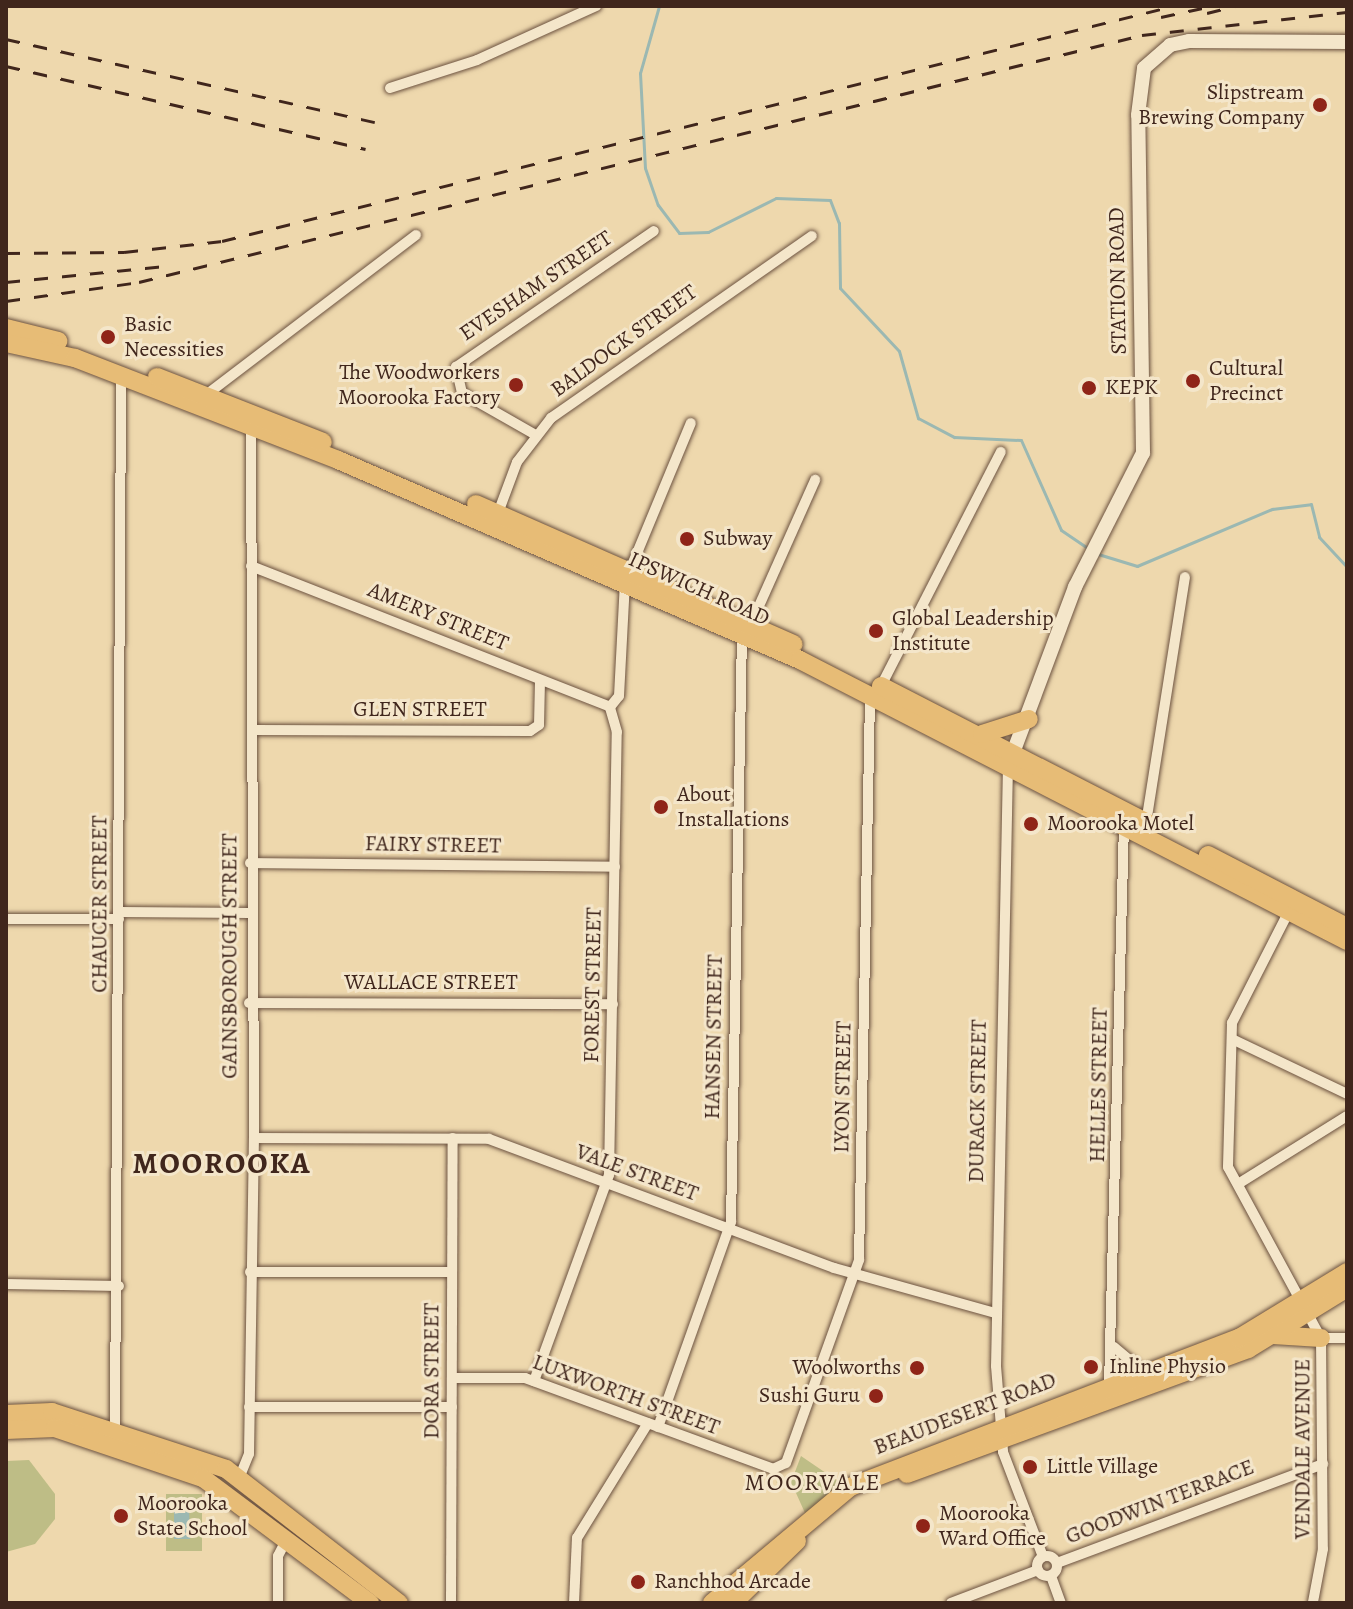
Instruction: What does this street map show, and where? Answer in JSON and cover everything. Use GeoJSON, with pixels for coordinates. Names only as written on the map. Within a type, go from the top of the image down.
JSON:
{"type":"FeatureCollection","features":[{"type":"Feature","properties":{"kind":"highway","name":"IPSWICH ROAD"},"geometry":{"type":"LineString","coordinates":[[6,328],[206,395],[251,420],[627,575]]}},
{"type":"Feature","properties":{"kind":"highway","name":"IPSWICH ROAD"},"geometry":{"type":"LineString","coordinates":[[6,343],[121,376],[251,420],[498,513],[876,690],[1146,823],[1347,927]]}},
{"type":"Feature","properties":{"kind":"highway","name":"IPSWICH ROAD"},"geometry":{"type":"LineString","coordinates":[[876,690],[982,734],[1012,758],[1124,824],[1347,941]]}},
{"type":"Feature","properties":{"kind":"highway"},"geometry":{"type":"LineString","coordinates":[[982,734],[1029,719]]}},
{"type":"Feature","properties":{"kind":"highway","name":"BEAUDESERT ROAD"},"geometry":{"type":"LineString","coordinates":[[712,1603],[834,1496],[1000,1432],[1271,1335],[1347,1272]]}},
{"type":"Feature","properties":{"kind":"highway","name":"BEAUDESERT ROAD"},"geometry":{"type":"LineString","coordinates":[[733,1603],[851,1499],[1109,1385],[1239,1338],[1347,1288]]}},
{"type":"Feature","properties":{"kind":"highway"},"geometry":{"type":"LineString","coordinates":[[1271,1335],[1321,1338]]}},
{"type":"Feature","properties":{"kind":"highway"},"geometry":{"type":"LineString","coordinates":[[6,1414],[52,1412],[115,1431],[235,1485],[399,1603]]}},
{"type":"Feature","properties":{"kind":"highway"},"geometry":{"type":"LineString","coordinates":[[6,1430],[68,1432],[235,1485],[287,1538],[370,1603]]}},
{"type":"Feature","properties":{"kind":"street"},"geometry":{"type":"LineString","coordinates":[[390,88],[477,60],[596,6]]}},
{"type":"Feature","properties":{"kind":"street","name":"STATION ROAD"},"geometry":{"type":"LineString","coordinates":[[1012,758],[1086,563],[1143,453],[1138,115],[1149,62],[1189,41],[1347,42]]}},
{"type":"Feature","properties":{"kind":"street","name":"EVESHAM STREET"},"geometry":{"type":"LineString","coordinates":[[534,434],[462,393],[456,367],[654,231]]}},
{"type":"Feature","properties":{"kind":"street"},"geometry":{"type":"LineString","coordinates":[[206,395],[416,235]]}},
{"type":"Feature","properties":{"kind":"street","name":"BALDOCK STREET"},"geometry":{"type":"LineString","coordinates":[[534,434],[812,236]]}},
{"type":"Feature","properties":{"kind":"street","name":"CHAUCER STREET"},"geometry":{"type":"LineString","coordinates":[[115,1431],[119,1286],[121,376]]}},
{"type":"Feature","properties":{"kind":"street","name":"GAINSBOROUGH STREET"},"geometry":{"type":"LineString","coordinates":[[235,1485],[248,1462],[254,1138],[249,1003],[255,730],[251,420]]}},
{"type":"Feature","properties":{"kind":"street"},"geometry":{"type":"LineString","coordinates":[[627,575],[691,423]]}},
{"type":"Feature","properties":{"kind":"street"},"geometry":{"type":"LineString","coordinates":[[498,513],[534,434]]}},
{"type":"Feature","properties":{"kind":"street"},"geometry":{"type":"LineString","coordinates":[[876,690],[1001,452]]}},
{"type":"Feature","properties":{"kind":"street"},"geometry":{"type":"LineString","coordinates":[[746,629],[815,480]]}},
{"type":"Feature","properties":{"kind":"street","name":"AMERY STREET"},"geometry":{"type":"LineString","coordinates":[[251,566],[610,707]]}},
{"type":"Feature","properties":{"kind":"street","name":"FOREST STREET"},"geometry":{"type":"LineString","coordinates":[[534,1381],[607,1184],[617,732],[610,707],[619,696],[627,575]]}},
{"type":"Feature","properties":{"kind":"street"},"geometry":{"type":"LineString","coordinates":[[1146,823],[1185,577]]}},
{"type":"Feature","properties":{"kind":"street","name":"HANSEN STREET"},"geometry":{"type":"LineString","coordinates":[[574,1603],[577,1538],[653,1425],[730,1229],[746,629]]}},
{"type":"Feature","properties":{"kind":"street","name":"GLEN STREET"},"geometry":{"type":"LineString","coordinates":[[255,730],[530,731],[539,725],[540,681]]}},
{"type":"Feature","properties":{"kind":"street","name":"LYON STREET"},"geometry":{"type":"LineString","coordinates":[[783,1467],[856,1273],[876,690]]}},
{"type":"Feature","properties":{"kind":"street","name":"DURACK STREET"},"geometry":{"type":"LineString","coordinates":[[1012,758],[995,1313],[1000,1432],[1043,1557]]}},
{"type":"Feature","properties":{"kind":"street","name":"HELLES STREET"},"geometry":{"type":"LineString","coordinates":[[1109,1385],[1114,1347],[1124,824]]}},
{"type":"Feature","properties":{"kind":"street","name":"FAIRY STREET"},"geometry":{"type":"LineString","coordinates":[[250,863],[615,867]]}},
{"type":"Feature","properties":{"kind":"street","name":"VENDALE AVENUE"},"geometry":{"type":"LineString","coordinates":[[1289,911],[1233,1019],[1228,1162],[1308,1305],[1321,1338],[1323,1549],[1310,1603]]}},
{"type":"Feature","properties":{"kind":"street"},"geometry":{"type":"LineString","coordinates":[[6,919],[250,913]]}},
{"type":"Feature","properties":{"kind":"street","name":"WALLACE STREET"},"geometry":{"type":"LineString","coordinates":[[249,1003],[613,1004]]}},
{"type":"Feature","properties":{"kind":"street"},"geometry":{"type":"LineString","coordinates":[[1234,1040],[1347,1094]]}},
{"type":"Feature","properties":{"kind":"street"},"geometry":{"type":"LineString","coordinates":[[1238,1184],[1347,1116]]}},
{"type":"Feature","properties":{"kind":"street","name":"VALE STREET"},"geometry":{"type":"LineString","coordinates":[[254,1138],[495,1140],[607,1184],[856,1273],[995,1313]]}},
{"type":"Feature","properties":{"kind":"street","name":"DORA STREET"},"geometry":{"type":"LineString","coordinates":[[451,1603],[453,1138]]}},
{"type":"Feature","properties":{"kind":"street"},"geometry":{"type":"LineString","coordinates":[[250,1272],[452,1272]]}},
{"type":"Feature","properties":{"kind":"street"},"geometry":{"type":"LineString","coordinates":[[6,1284],[119,1286]]}},
{"type":"Feature","properties":{"kind":"street"},"geometry":{"type":"LineString","coordinates":[[1321,1338],[1347,1338]]}},
{"type":"Feature","properties":{"kind":"street"},"geometry":{"type":"LineString","coordinates":[[1114,1347],[1145,1373]]}},
{"type":"Feature","properties":{"kind":"street","name":"LUXWORTH STREET"},"geometry":{"type":"LineString","coordinates":[[452,1378],[534,1381],[653,1425],[783,1467]]}},
{"type":"Feature","properties":{"kind":"street"},"geometry":{"type":"LineString","coordinates":[[249,1407],[452,1407]]}},
{"type":"Feature","properties":{"kind":"street","name":"GOODWIN TERRACE"},"geometry":{"type":"LineString","coordinates":[[1057,1563],[1323,1464]]}},
{"type":"Feature","properties":{"kind":"street"},"geometry":{"type":"LineString","coordinates":[[278,1603],[278,1556],[287,1538]]}},
{"type":"Feature","properties":{"kind":"street"},"geometry":{"type":"LineString","coordinates":[[1038,1570],[1043,1557],[1057,1563],[1051,1576]]}},
{"type":"Feature","properties":{"kind":"street"},"geometry":{"type":"LineString","coordinates":[[951,1603],[1038,1570],[1051,1576],[1061,1603]]}},
{"type":"Feature","properties":{"kind":"shaded area"},"geometry":{"type":"Polygon","coordinates":[[[801,1456],[842,1484],[805,1513],[796,1493],[776,1482],[793,1477],[801,1456]]]}},
{"type":"Feature","properties":{"kind":"shaded area"},"geometry":{"type":"Polygon","coordinates":[[[29,1460],[55,1494],[55,1519],[35,1544],[6,1552],[6,1461],[29,1460]]]}},
{"type":"Feature","properties":{"kind":"shaded area"},"geometry":{"type":"Polygon","coordinates":[[[166,1494],[202,1494],[202,1551],[166,1551],[166,1494]]]}},
{"type":"Feature","properties":{"kind":"water"},"geometry":{"type":"Polygon","coordinates":[[[174,1505],[189,1505],[190,1539],[174,1539],[174,1505]]]}},
{"type":"Feature","properties":{"kind":"waterway"},"geometry":{"type":"LineString","coordinates":[[659,6],[640,73],[645,168],[658,205],[679,233],[708,232],[776,198],[830,200],[839,223],[840,288],[899,351],[918,418],[954,437],[1021,440],[1061,530],[1088,548]]}},
{"type":"Feature","properties":{"kind":"waterway"},"geometry":{"type":"LineString","coordinates":[[1098,554],[1137,566],[1272,509],[1311,504],[1319,537],[1347,567]]}},
{"type":"Feature","properties":{"kind":"railway"},"geometry":{"type":"LineString","coordinates":[[6,253],[124,252],[222,241],[1173,6]]}},
{"type":"Feature","properties":{"kind":"railway"},"geometry":{"type":"LineString","coordinates":[[1161,17],[1212,6]]}},
{"type":"Feature","properties":{"kind":"railway"},"geometry":{"type":"LineString","coordinates":[[1207,13],[1236,6]]}},
{"type":"Feature","properties":{"kind":"railway"},"geometry":{"type":"LineString","coordinates":[[6,301],[139,282],[1142,35],[1347,12]]}},
{"type":"Feature","properties":{"kind":"railway"},"geometry":{"type":"LineString","coordinates":[[6,39],[375,122]]}},
{"type":"Feature","properties":{"kind":"railway"},"geometry":{"type":"LineString","coordinates":[[6,66],[366,149]]}},
{"type":"Feature","properties":{"kind":"railway"},"geometry":{"type":"LineString","coordinates":[[6,282],[165,266]]}},
{"type":"Feature","properties":{"kind":"place","name":"Slipstream Brewing Company"},"geometry":{"type":"Point","coordinates":[1320,105]}},
{"type":"Feature","properties":{"kind":"place","name":"Basic Necessities"},"geometry":{"type":"Point","coordinates":[108,337]}},
{"type":"Feature","properties":{"kind":"place","name":"Cultural Precinct"},"geometry":{"type":"Point","coordinates":[1193,381]}},
{"type":"Feature","properties":{"kind":"place","name":"The Woodworkers Moorooka Factory"},"geometry":{"type":"Point","coordinates":[516,385]}},
{"type":"Feature","properties":{"kind":"place","name":"KEPK"},"geometry":{"type":"Point","coordinates":[1089,388]}},
{"type":"Feature","properties":{"kind":"place","name":"Subway"},"geometry":{"type":"Point","coordinates":[687,539]}},
{"type":"Feature","properties":{"kind":"place","name":"Global Leadership Institute"},"geometry":{"type":"Point","coordinates":[876,631]}},
{"type":"Feature","properties":{"kind":"place","name":"About Installations"},"geometry":{"type":"Point","coordinates":[661,807]}},
{"type":"Feature","properties":{"kind":"place","name":"Moorooka Motel"},"geometry":{"type":"Point","coordinates":[1031,824]}},
{"type":"Feature","properties":{"kind":"place","name":"Inline Physio"},"geometry":{"type":"Point","coordinates":[1091,1367]}},
{"type":"Feature","properties":{"kind":"place","name":"Woolworths"},"geometry":{"type":"Point","coordinates":[917,1368]}},
{"type":"Feature","properties":{"kind":"place","name":"Sushi Guru"},"geometry":{"type":"Point","coordinates":[876,1396]}},
{"type":"Feature","properties":{"kind":"place","name":"Little Village"},"geometry":{"type":"Point","coordinates":[1030,1467]}},
{"type":"Feature","properties":{"kind":"place","name":"Moorooka State School"},"geometry":{"type":"Point","coordinates":[121,1516]}},
{"type":"Feature","properties":{"kind":"place","name":"Moorooka Ward Office"},"geometry":{"type":"Point","coordinates":[923,1526]}},
{"type":"Feature","properties":{"kind":"place","name":"Ranchhod Arcade"},"geometry":{"type":"Point","coordinates":[638,1582]}},
{"type":"Feature","properties":{"kind":"district","name":"MOOROOKA"},"geometry":{"type":"Point","coordinates":[222,1163]}},
{"type":"Feature","properties":{"kind":"district","name":"MOORVALE"},"geometry":{"type":"Point","coordinates":[813,1483]}}]}
